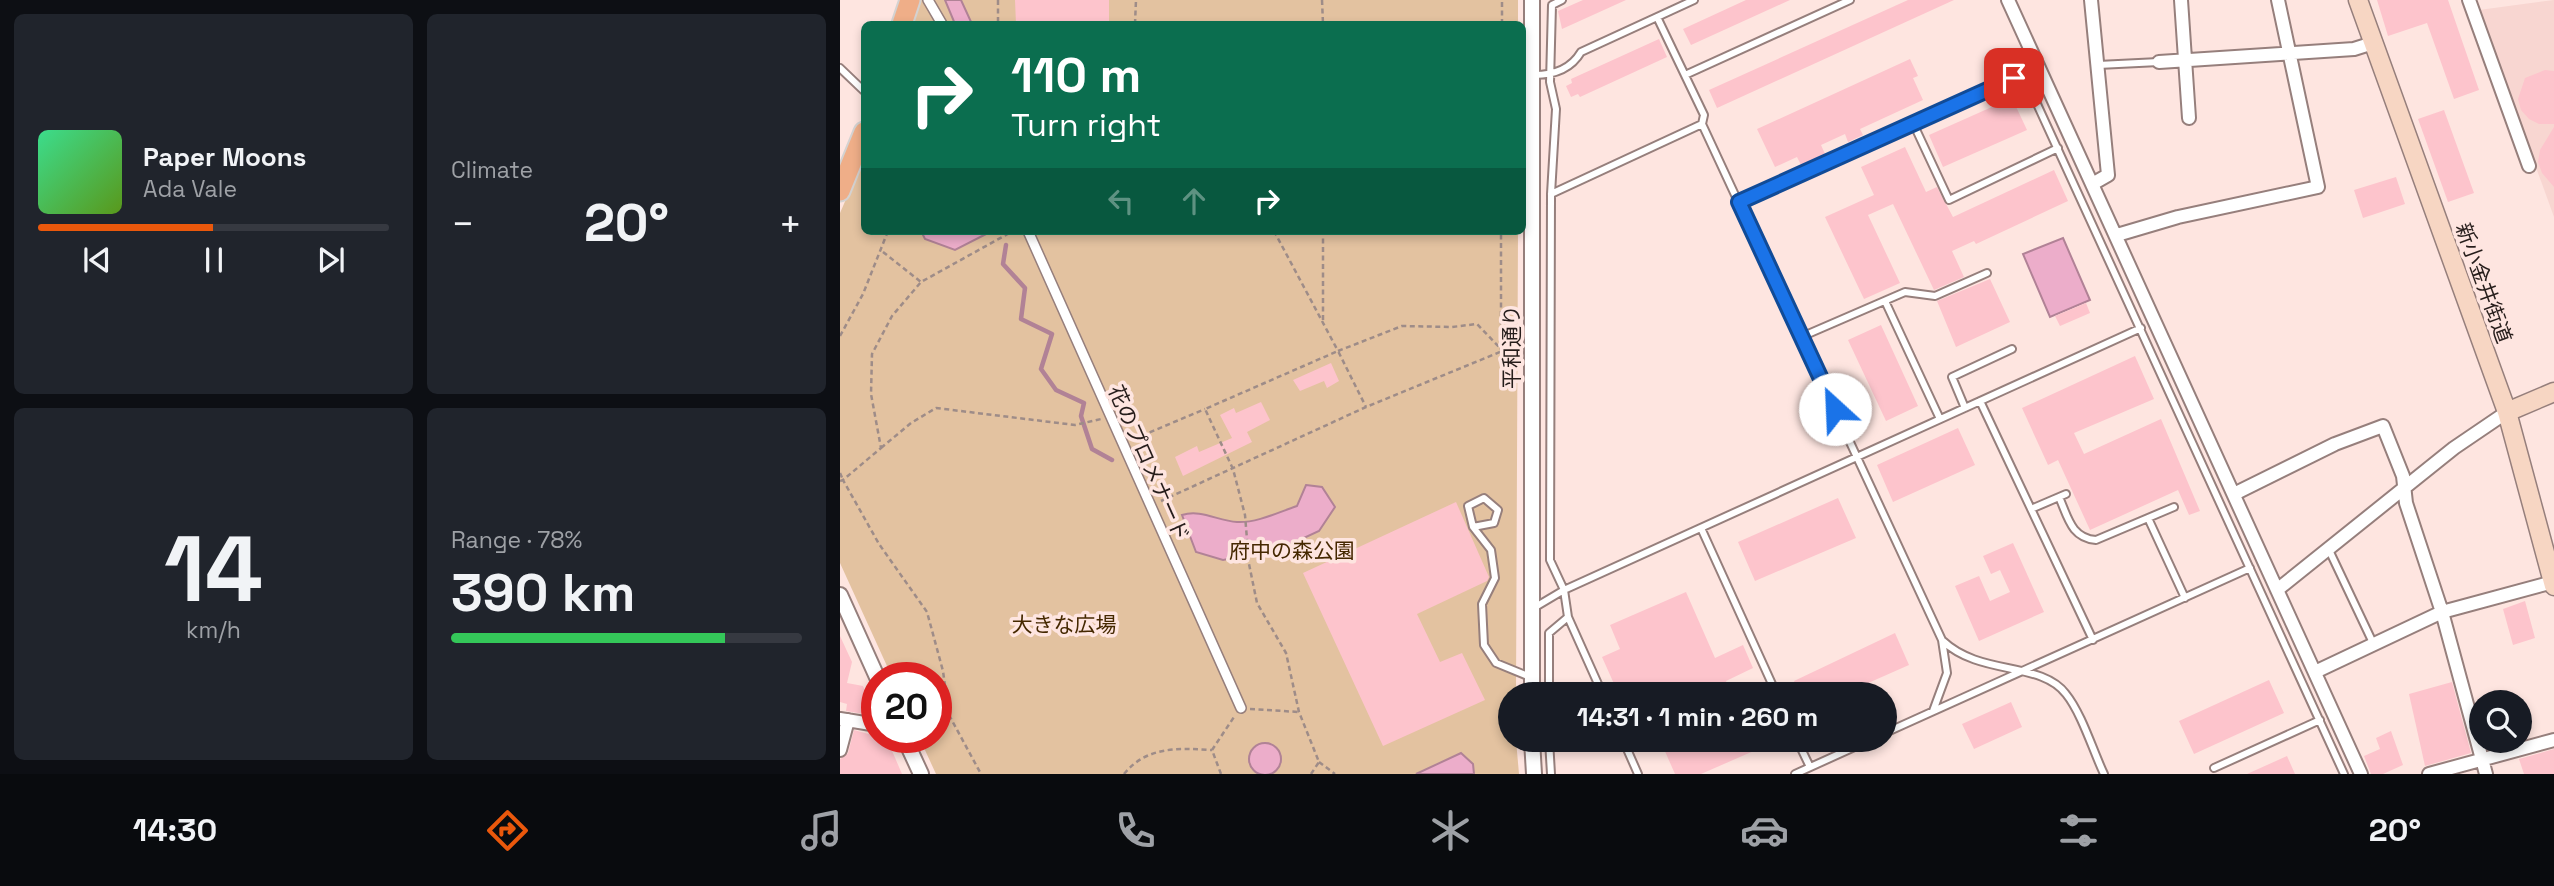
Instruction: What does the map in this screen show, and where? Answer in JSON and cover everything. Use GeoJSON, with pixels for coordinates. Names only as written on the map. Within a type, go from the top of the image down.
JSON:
{"type":"FeatureCollection","features":[{"type":"Feature","properties":{"kind":"main road"},"geometry":{"type":"LineString","coordinates":[[903,21],[910,0]]}},
{"type":"Feature","properties":{"kind":"main road","name":"新小金井街道"},"geometry":{"type":"LineString","coordinates":[[2358,0],[2507,412],[2553,584]]}},
{"type":"Feature","properties":{"kind":"main road"},"geometry":{"type":"LineString","coordinates":[[840,191],[861,139]]}},
{"type":"Feature","properties":{"kind":"main road"},"geometry":{"type":"LineString","coordinates":[[2507,412],[2554,392]]}},
{"type":"Feature","properties":{"kind":"street"},"geometry":{"type":"LineString","coordinates":[[928,0],[940,21]]}},
{"type":"Feature","properties":{"kind":"street","name":"平和通り"},"geometry":{"type":"LineString","coordinates":[[1532,0],[1532,682]]}},
{"type":"Feature","properties":{"kind":"street"},"geometry":{"type":"LineString","coordinates":[[2008,0],[2118,235],[2361,774]]}},
{"type":"Feature","properties":{"kind":"street"},"geometry":{"type":"LineString","coordinates":[[2091,0],[2108,175],[2094,183]]}},
{"type":"Feature","properties":{"kind":"street"},"geometry":{"type":"LineString","coordinates":[[2181,0],[2183,61],[2189,118]]}},
{"type":"Feature","properties":{"kind":"street"},"geometry":{"type":"LineString","coordinates":[[2118,235],[2178,217],[2318,187],[2278,0]]}},
{"type":"Feature","properties":{"kind":"street"},"geometry":{"type":"LineString","coordinates":[[2469,0],[2529,166]]}},
{"type":"Feature","properties":{"kind":"street"},"geometry":{"type":"LineString","coordinates":[[2159,62],[2354,49],[2374,43]]}},
{"type":"Feature","properties":{"kind":"street","name":"花のプロメナード"},"geometry":{"type":"LineString","coordinates":[[1030,235],[1241,708]]}},
{"type":"Feature","properties":{"kind":"street"},"geometry":{"type":"LineString","coordinates":[[2277,590],[2454,447],[2507,412]]}},
{"type":"Feature","properties":{"kind":"street"},"geometry":{"type":"LineString","coordinates":[[2234,494],[2335,444],[2383,426],[2403,476],[2406,503],[2442,612],[2486,774]]}},
{"type":"Feature","properties":{"kind":"street"},"geometry":{"type":"LineString","coordinates":[[2315,672],[2442,612],[2553,584]]}},
{"type":"Feature","properties":{"kind":"street"},"geometry":{"type":"LineString","coordinates":[[840,595],[870,662]]}},
{"type":"Feature","properties":{"kind":"street"},"geometry":{"type":"LineString","coordinates":[[840,750],[844,719]]}},
{"type":"Feature","properties":{"kind":"street"},"geometry":{"type":"LineString","coordinates":[[2430,774],[2554,740]]}},
{"type":"Feature","properties":{"kind":"street"},"geometry":{"type":"LineString","coordinates":[[1533,752],[1534,774]]}},
{"type":"Feature","properties":{"kind":"street"},"geometry":{"type":"LineString","coordinates":[[911,753],[921,774]]}},
{"type":"Feature","properties":{"kind":"lane"},"geometry":{"type":"LineString","coordinates":[[1562,0],[1552,5],[1550,75],[1556,108],[1551,194],[1550,561],[1563,590],[1568,617],[1597,682]]}},
{"type":"Feature","properties":{"kind":"lane"},"geometry":{"type":"LineString","coordinates":[[1532,75],[1550,75],[1574,63],[1581,52],[1694,0]]}},
{"type":"Feature","properties":{"kind":"lane"},"geometry":{"type":"LineString","coordinates":[[1685,75],[1850,0]]}},
{"type":"Feature","properties":{"kind":"lane"},"geometry":{"type":"LineString","coordinates":[[1657,17],[1704,115],[1702,124],[1942,640],[1947,673],[1933,711]]}},
{"type":"Feature","properties":{"kind":"lane"},"geometry":{"type":"LineString","coordinates":[[2096,65],[2159,62]]}},
{"type":"Feature","properties":{"kind":"lane"},"geometry":{"type":"LineString","coordinates":[[840,68],[861,88]]}},
{"type":"Feature","properties":{"kind":"lane"},"geometry":{"type":"LineString","coordinates":[[1739,202],[2020,78],[2031,88],[2344,774]]}},
{"type":"Feature","properties":{"kind":"lane"},"geometry":{"type":"LineString","coordinates":[[1913,123],[1949,200],[2058,148]]}},
{"type":"Feature","properties":{"kind":"lane"},"geometry":{"type":"LineString","coordinates":[[1551,194],[1702,124]]}},
{"type":"Feature","properties":{"kind":"lane"},"geometry":{"type":"LineString","coordinates":[[1801,337],[1905,292],[1935,296],[1987,273]]}},
{"type":"Feature","properties":{"kind":"lane"},"geometry":{"type":"LineString","coordinates":[[1885,301],[1940,419]]}},
{"type":"Feature","properties":{"kind":"lane"},"geometry":{"type":"LineString","coordinates":[[1532,609],[1563,590],[2141,328]]}},
{"type":"Feature","properties":{"kind":"lane"},"geometry":{"type":"LineString","coordinates":[[1965,408],[1952,377],[2012,349]]}},
{"type":"Feature","properties":{"kind":"lane"},"geometry":{"type":"LineString","coordinates":[[1980,401],[2092,640]]}},
{"type":"Feature","properties":{"kind":"lane"},"geometry":{"type":"LineString","coordinates":[[2031,509],[2062,496],[2072,527],[2078,536],[2086,540],[2096,540],[2174,507]]}},
{"type":"Feature","properties":{"kind":"lane"},"geometry":{"type":"LineString","coordinates":[[1474,527],[1494,523],[1498,510],[1484,498],[1468,506],[1474,527],[1491,550],[1495,578],[1482,604],[1485,645],[1496,663],[1532,677]]}},
{"type":"Feature","properties":{"kind":"lane"},"geometry":{"type":"LineString","coordinates":[[2148,518],[2185,598]]}},
{"type":"Feature","properties":{"kind":"lane"},"geometry":{"type":"LineString","coordinates":[[1701,528],[1771,682]]}},
{"type":"Feature","properties":{"kind":"lane"},"geometry":{"type":"LineString","coordinates":[[2329,550],[2374,645]]}},
{"type":"Feature","properties":{"kind":"lane"},"geometry":{"type":"LineString","coordinates":[[1897,728],[2250,568]]}},
{"type":"Feature","properties":{"kind":"lane"},"geometry":{"type":"LineString","coordinates":[[1549,682],[1549,633],[1568,617]]}},
{"type":"Feature","properties":{"kind":"lane"},"geometry":{"type":"LineString","coordinates":[[1942,640],[1966,658],[2043,676],[2067,695],[2104,774]]}},
{"type":"Feature","properties":{"kind":"lane"},"geometry":{"type":"LineString","coordinates":[[2214,768],[2320,720]]}},
{"type":"Feature","properties":{"kind":"lane"},"geometry":{"type":"LineString","coordinates":[[1550,752],[1551,774]]}},
{"type":"Feature","properties":{"kind":"lane"},"geometry":{"type":"LineString","coordinates":[[1628,752],[1638,774]]}},
{"type":"Feature","properties":{"kind":"lane"},"geometry":{"type":"LineString","coordinates":[[1803,752],[1810,768]]}},
{"type":"Feature","properties":{"kind":"lane"},"geometry":{"type":"LineString","coordinates":[[1795,774],[1844,752]]}},
{"type":"Feature","properties":{"kind":"path"},"geometry":{"type":"LineString","coordinates":[[998,0],[998,21]]}},
{"type":"Feature","properties":{"kind":"path"},"geometry":{"type":"LineString","coordinates":[[1135,21],[1136,0]]}},
{"type":"Feature","properties":{"kind":"path"},"geometry":{"type":"LineString","coordinates":[[1322,0],[1323,21]]}},
{"type":"Feature","properties":{"kind":"path"},"geometry":{"type":"LineString","coordinates":[[1502,0],[1502,21]]}},
{"type":"Feature","properties":{"kind":"path"},"geometry":{"type":"LineString","coordinates":[[840,336],[863,294],[887,235]]}},
{"type":"Feature","properties":{"kind":"path"},"geometry":{"type":"LineString","coordinates":[[881,448],[871,394],[872,354],[892,316],[921,282],[1006,235]]}},
{"type":"Feature","properties":{"kind":"path"},"geometry":{"type":"LineString","coordinates":[[1276,235],[1366,407]]}},
{"type":"Feature","properties":{"kind":"path"},"geometry":{"type":"LineString","coordinates":[[1323,235],[1323,323]]}},
{"type":"Feature","properties":{"kind":"path"},"geometry":{"type":"LineString","coordinates":[[1501,350],[1502,235]]}},
{"type":"Feature","properties":{"kind":"path"},"geometry":{"type":"LineString","coordinates":[[882,251],[921,282]]}},
{"type":"Feature","properties":{"kind":"path"},"geometry":{"type":"LineString","coordinates":[[1122,445],[1402,326],[1452,327],[1477,324],[1501,350]]}},
{"type":"Feature","properties":{"kind":"path"},"geometry":{"type":"LineString","coordinates":[[1149,507],[1366,407],[1501,350],[1532,340]]}},
{"type":"Feature","properties":{"kind":"path"},"geometry":{"type":"LineString","coordinates":[[841,481],[911,423],[936,408],[1075,425],[1110,418]]}},
{"type":"Feature","properties":{"kind":"path"},"geometry":{"type":"LineString","coordinates":[[1205,409],[1233,469],[1245,515],[1249,564],[1257,603],[1286,653],[1299,712],[1319,762],[1335,774]]}},
{"type":"Feature","properties":{"kind":"path"},"geometry":{"type":"LineString","coordinates":[[840,473],[841,481],[879,544],[927,612],[941,662]]}},
{"type":"Feature","properties":{"kind":"path"},"geometry":{"type":"LineString","coordinates":[[1212,750],[1241,708],[1299,712]]}},
{"type":"Feature","properties":{"kind":"path"},"geometry":{"type":"LineString","coordinates":[[952,722],[981,774]]}},
{"type":"Feature","properties":{"kind":"path"},"geometry":{"type":"LineString","coordinates":[[1124,774],[1136,760],[1172,747],[1212,750]]}},
{"type":"Feature","properties":{"kind":"path"},"geometry":{"type":"LineString","coordinates":[[1212,750],[1221,774]]}},
{"type":"Feature","properties":{"kind":"path"},"geometry":{"type":"LineString","coordinates":[[1311,774],[1319,762]]}},
{"type":"Feature","properties":{"kind":"shaded area"},"geometry":{"type":"Polygon","coordinates":[[[945,0],[961,0],[971,21],[954,21],[945,0]]]}},
{"type":"Feature","properties":{"kind":"shaded area"},"geometry":{"type":"Polygon","coordinates":[[[2554,0],[2554,217],[2479,10],[2554,0]]]}},
{"type":"Feature","properties":{"kind":"shaded area"},"geometry":{"type":"Polygon","coordinates":[[[923,235],[984,235],[955,250],[925,239],[923,235]]]}},
{"type":"Feature","properties":{"kind":"shaded area"},"geometry":{"type":"Polygon","coordinates":[[[2063,238],[2090,300],[2050,317],[2023,254],[2063,238]]]}},
{"type":"Feature","properties":{"kind":"shaded area"},"geometry":{"type":"Polygon","coordinates":[[[1306,485],[1322,487],[1335,507],[1319,531],[1278,550],[1223,560],[1196,552],[1182,515],[1196,513],[1237,522],[1260,519],[1297,506],[1306,485]]]}},
{"type":"Feature","properties":{"kind":"shaded area"},"geometry":{"type":"Polygon","coordinates":[[[1265,743],[1277,747],[1281,759],[1277,771],[1265,775],[1253,771],[1249,759],[1253,747],[1265,743]]]}},
{"type":"Feature","properties":{"kind":"shaded area"},"geometry":{"type":"Polygon","coordinates":[[[1461,753],[1473,764],[1474,774],[1416,774],[1461,753]]]}},
{"type":"Feature","properties":{"kind":"green space"},"geometry":{"type":"Polygon","coordinates":[[[921,0],[1518,0],[1518,21],[913,21],[921,0]]]}},
{"type":"Feature","properties":{"kind":"green space","name":"府中の森公園"},"geometry":{"type":"Polygon","coordinates":[[[861,165],[861,235],[1518,235],[1516,682],[1498,682],[1498,752],[1517,752],[1519,774],[936,774],[926,753],[952,753],[952,662],[885,662],[840,563],[840,213],[861,165]]]}},
{"type":"Feature","properties":{"kind":"building"},"geometry":{"type":"Polygon","coordinates":[[[1015,0],[1109,0],[1109,21],[1016,21],[1015,0]]]}},
{"type":"Feature","properties":{"kind":"building"},"geometry":{"type":"Polygon","coordinates":[[[1583,0],[1626,0],[1562,29],[1558,11],[1583,0]]]}},
{"type":"Feature","properties":{"kind":"building"},"geometry":{"type":"Polygon","coordinates":[[[1746,0],[1790,0],[1691,45],[1683,29],[1746,0]]]}},
{"type":"Feature","properties":{"kind":"building"},"geometry":{"type":"Polygon","coordinates":[[[1908,0],[1954,0],[1717,108],[1709,90],[1908,0]]]}},
{"type":"Feature","properties":{"kind":"building"},"geometry":{"type":"Polygon","coordinates":[[[2377,0],[2448,0],[2479,90],[2454,99],[2427,23],[2388,36],[2377,0]]]}},
{"type":"Feature","properties":{"kind":"building"},"geometry":{"type":"Polygon","coordinates":[[[1659,39],[1667,57],[1580,97],[1578,94],[1571,97],[1566,86],[1572,83],[1571,79],[1659,39]]]}},
{"type":"Feature","properties":{"kind":"building"},"geometry":{"type":"Polygon","coordinates":[[[1910,59],[1918,76],[1913,78],[1923,100],[1860,129],[1863,135],[1848,142],[1845,134],[1821,145],[1825,154],[1801,165],[1797,157],[1775,167],[1757,129],[1910,59]]]}},
{"type":"Feature","properties":{"kind":"building"},"geometry":{"type":"Polygon","coordinates":[[[2545,70],[2554,71],[2554,124],[2539,124],[2529,119],[2521,110],[2518,99],[2525,78],[2545,70]]]}},
{"type":"Feature","properties":{"kind":"building"},"geometry":{"type":"Polygon","coordinates":[[[2012,98],[2027,130],[1943,167],[1929,135],[2012,98]]]}},
{"type":"Feature","properties":{"kind":"building"},"geometry":{"type":"Polygon","coordinates":[[[2444,110],[2474,193],[2448,202],[2418,119],[2444,110]]]}},
{"type":"Feature","properties":{"kind":"building"},"geometry":{"type":"Polygon","coordinates":[[[2554,127],[2554,187],[2542,173],[2538,162],[2540,150],[2554,127]]]}},
{"type":"Feature","properties":{"kind":"building"},"geometry":{"type":"Polygon","coordinates":[[[1905,147],[1926,192],[1937,187],[1953,217],[2054,170],[2068,201],[1976,244],[1974,241],[1952,251],[1964,277],[1934,290],[1893,204],[1868,215],[1900,283],[1864,299],[1825,217],[1874,195],[1861,167],[1905,147]]]}},
{"type":"Feature","properties":{"kind":"building"},"geometry":{"type":"Polygon","coordinates":[[[2396,177],[2405,204],[2363,218],[2354,190],[2396,177]]]}},
{"type":"Feature","properties":{"kind":"building"},"geometry":{"type":"Polygon","coordinates":[[[1990,279],[2010,322],[1956,347],[1937,301],[1990,279]]]}},
{"type":"Feature","properties":{"kind":"building"},"geometry":{"type":"Polygon","coordinates":[[[2086,303],[2090,313],[2060,326],[2055,316],[2086,303]]]}},
{"type":"Feature","properties":{"kind":"building"},"geometry":{"type":"Polygon","coordinates":[[[1881,325],[1918,406],[1886,421],[1848,340],[1881,325]]]}},
{"type":"Feature","properties":{"kind":"building"},"geometry":{"type":"Polygon","coordinates":[[[2135,356],[2154,399],[2074,433],[2084,454],[2161,419],[2200,511],[2189,515],[2178,490],[2090,530],[2058,460],[2048,465],[2022,408],[2135,356]]]}},
{"type":"Feature","properties":{"kind":"building"},"geometry":{"type":"Polygon","coordinates":[[[1331,363],[1339,381],[1327,388],[1324,381],[1300,391],[1293,380],[1331,363]]]}},
{"type":"Feature","properties":{"kind":"building"},"geometry":{"type":"Polygon","coordinates":[[[1261,402],[1270,420],[1247,432],[1252,442],[1183,476],[1175,457],[1197,446],[1199,452],[1232,438],[1220,415],[1234,408],[1236,413],[1261,402]]]}},
{"type":"Feature","properties":{"kind":"building"},"geometry":{"type":"Polygon","coordinates":[[[1958,428],[1975,465],[1893,502],[1877,465],[1958,428]]]}},
{"type":"Feature","properties":{"kind":"building"},"geometry":{"type":"Polygon","coordinates":[[[1838,498],[1856,538],[1755,581],[1738,542],[1838,498]]]}},
{"type":"Feature","properties":{"kind":"building"},"geometry":{"type":"Polygon","coordinates":[[[1456,502],[1489,577],[1487,581],[1417,614],[1440,662],[1462,653],[1485,700],[1383,746],[1303,573],[1456,502]]]}},
{"type":"Feature","properties":{"kind":"building"},"geometry":{"type":"Polygon","coordinates":[[[2013,543],[2044,612],[1979,641],[1955,586],[1979,576],[1990,601],[2010,592],[2000,570],[1991,574],[1983,556],[2013,543]]]}},
{"type":"Feature","properties":{"kind":"building"},"geometry":{"type":"Polygon","coordinates":[[[1686,592],[1715,658],[1743,645],[1753,668],[1726,682],[1613,682],[1602,657],[1620,649],[1610,625],[1686,592]]]}},
{"type":"Feature","properties":{"kind":"building"},"geometry":{"type":"Polygon","coordinates":[[[2525,601],[2535,638],[2513,645],[2503,609],[2525,601]]]}},
{"type":"Feature","properties":{"kind":"building"},"geometry":{"type":"Polygon","coordinates":[[[1895,633],[1909,665],[1870,682],[1794,681],[1895,633]]]}},
{"type":"Feature","properties":{"kind":"building"},"geometry":{"type":"Polygon","coordinates":[[[840,636],[852,662],[847,683],[861,686],[861,714],[846,711],[847,704],[840,702],[840,636]]]}},
{"type":"Feature","properties":{"kind":"building"},"geometry":{"type":"Polygon","coordinates":[[[2269,680],[2284,713],[2194,754],[2179,721],[2269,680]]]}},
{"type":"Feature","properties":{"kind":"building"},"geometry":{"type":"Polygon","coordinates":[[[2452,682],[2471,753],[2425,766],[2409,694],[2452,682]]]}},
{"type":"Feature","properties":{"kind":"building"},"geometry":{"type":"Polygon","coordinates":[[[2011,702],[2022,727],[1974,749],[1962,724],[2011,702]]]}},
{"type":"Feature","properties":{"kind":"building"},"geometry":{"type":"Polygon","coordinates":[[[854,730],[861,732],[861,753],[893,753],[902,774],[840,774],[840,759],[848,753],[854,730]]]}},
{"type":"Feature","properties":{"kind":"building"},"geometry":{"type":"Polygon","coordinates":[[[2391,731],[2403,765],[2383,774],[2371,774],[2364,756],[2380,749],[2376,738],[2391,731]]]}},
{"type":"Feature","properties":{"kind":"building"},"geometry":{"type":"Polygon","coordinates":[[[2554,749],[2554,774],[2524,774],[2519,759],[2554,749]]]}},
{"type":"Feature","properties":{"kind":"building"},"geometry":{"type":"Polygon","coordinates":[[[1665,752],[1751,752],[1701,774],[1675,774],[1665,752]]]}},
{"type":"Feature","properties":{"kind":"building"},"geometry":{"type":"Polygon","coordinates":[[[2287,756],[2295,774],[2247,774],[2287,756]]]}},
{"type":"Feature","properties":{"kind":"waterway"},"geometry":{"type":"LineString","coordinates":[[1006,245],[1003,264],[1025,288],[1021,319],[1052,334],[1041,369],[1056,390],[1084,403],[1081,416],[1092,449],[1112,460]]}},
{"type":"Feature","properties":{"kind":"route"},"geometry":{"type":"LineString","coordinates":[[1835,409],[1739,202],[2014,78]]}},
{"type":"Feature","properties":{"kind":"park label","name":"大きな広場"},"geometry":{"type":"Point","coordinates":[1064,624]}}]}
